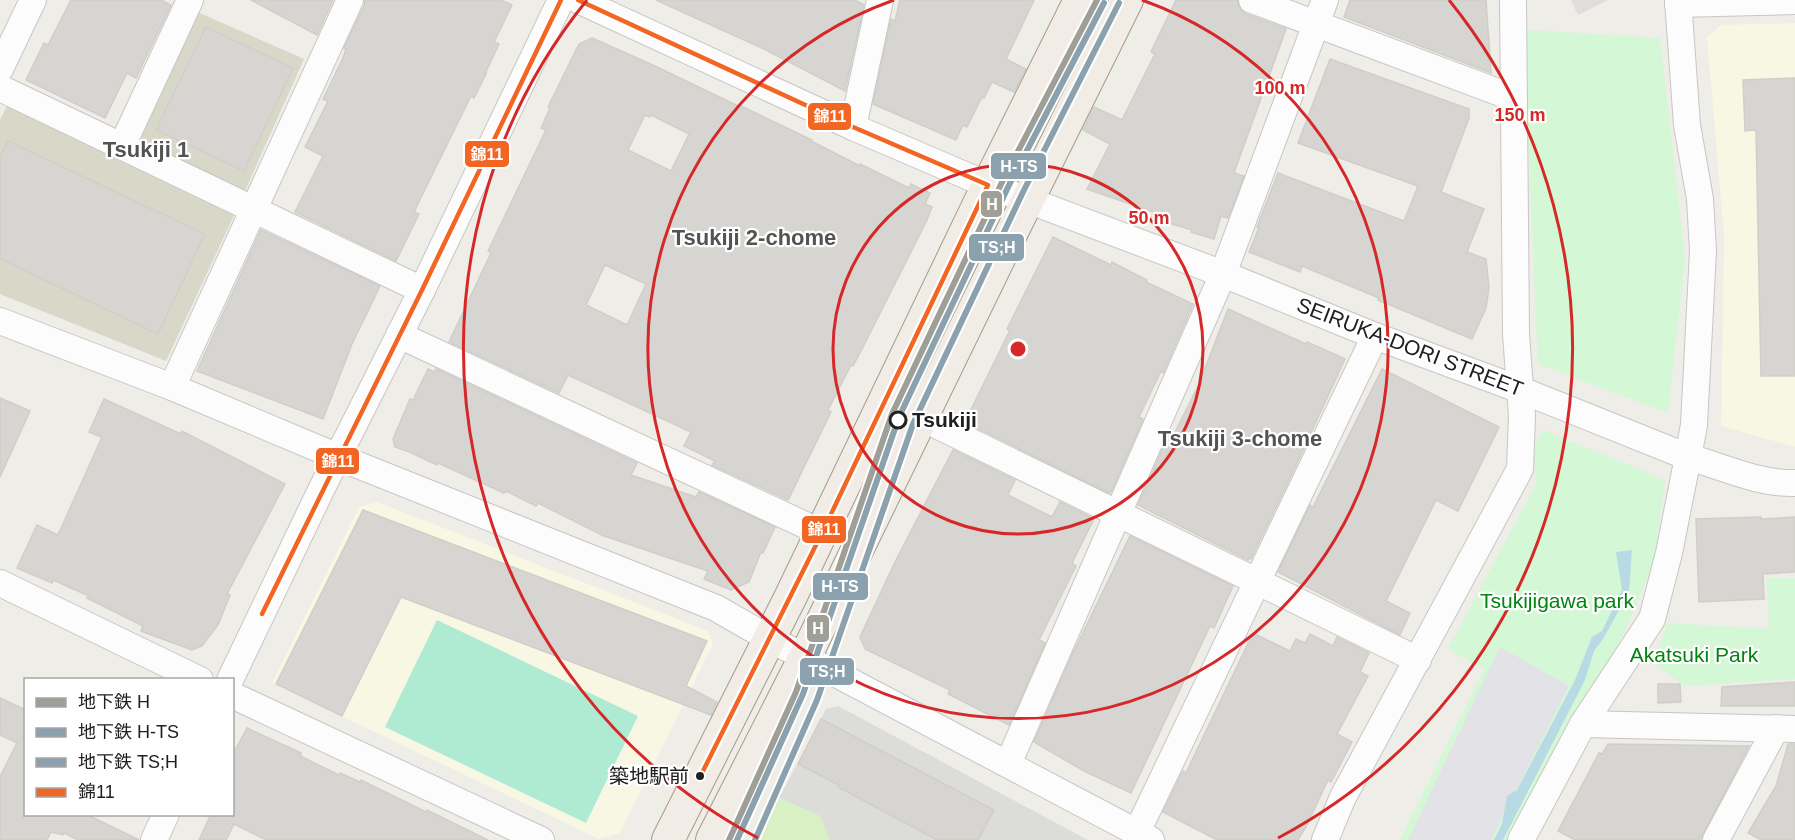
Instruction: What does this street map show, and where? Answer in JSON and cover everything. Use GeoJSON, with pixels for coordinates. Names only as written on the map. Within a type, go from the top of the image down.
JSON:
{"type":"FeatureCollection","features":[{"type":"Feature","properties":{"kind":"main road"},"geometry":{"type":"LineString","coordinates":[[668,840],[822,533],[988,184],[1080,0]]}},
{"type":"Feature","properties":{"kind":"main road"},"geometry":{"type":"LineString","coordinates":[[712,840],[806,657],[1127,0]]}},
{"type":"Feature","properties":{"kind":"street"},"geometry":{"type":"LineString","coordinates":[[0,69],[33,0]]}},
{"type":"Feature","properties":{"kind":"street"},"geometry":{"type":"LineString","coordinates":[[122,146],[190,0]]}},
{"type":"Feature","properties":{"kind":"street"},"geometry":{"type":"LineString","coordinates":[[172,387],[350,0]]}},
{"type":"Feature","properties":{"kind":"street"},"geometry":{"type":"LineString","coordinates":[[231,678],[422,290],[561,0]]}},
{"type":"Feature","properties":{"kind":"street","name":"SEIRUKA-DORI STREET"},"geometry":{"type":"LineString","coordinates":[[578,0],[853,127],[1028,200],[1223,274],[1375,336],[1521,390],[1688,457],[1716,464],[1757,480],[1777,484],[1795,483]]}},
{"type":"Feature","properties":{"kind":"street"},"geometry":{"type":"LineString","coordinates":[[853,127],[880,0]]}},
{"type":"Feature","properties":{"kind":"street"},"geometry":{"type":"LineString","coordinates":[[1252,0],[1320,12],[1514,98]]}},
{"type":"Feature","properties":{"kind":"street"},"geometry":{"type":"LineString","coordinates":[[1325,840],[1343,797],[1520,469],[1522,416],[1516,334],[1513,0]]}},
{"type":"Feature","properties":{"kind":"street"},"geometry":{"type":"LineString","coordinates":[[1530,837],[1583,724],[1652,619],[1670,553],[1694,424],[1703,251],[1700,199],[1687,125],[1678,2],[1795,1]]}},
{"type":"Feature","properties":{"kind":"street"},"geometry":{"type":"LineString","coordinates":[[1008,764],[1223,274],[1320,12]]}},
{"type":"Feature","properties":{"kind":"street"},"geometry":{"type":"LineString","coordinates":[[0,88],[422,290]]}},
{"type":"Feature","properties":{"kind":"street"},"geometry":{"type":"LineString","coordinates":[[0,321],[172,387],[338,457],[716,608],[770,639],[1144,836],[1257,581],[1375,336]]}},
{"type":"Feature","properties":{"kind":"street"},"geometry":{"type":"LineString","coordinates":[[399,335],[822,533]]}},
{"type":"Feature","properties":{"kind":"street"},"geometry":{"type":"LineString","coordinates":[[922,417],[1418,660]]}},
{"type":"Feature","properties":{"kind":"street"},"geometry":{"type":"LineString","coordinates":[[0,583],[196,678]]}},
{"type":"Feature","properties":{"kind":"street"},"geometry":{"type":"LineString","coordinates":[[234,696],[541,840]]}},
{"type":"Feature","properties":{"kind":"street"},"geometry":{"type":"LineString","coordinates":[[1583,724],[1785,728]]}},
{"type":"Feature","properties":{"kind":"street"},"geometry":{"type":"LineString","coordinates":[[1716,840],[1785,728]]}},
{"type":"Feature","properties":{"kind":"street"},"geometry":{"type":"LineString","coordinates":[[154,840],[165,816]]}},
{"type":"Feature","properties":{"kind":"shaded area"},"geometry":{"type":"Polygon","coordinates":[[[1571,0],[1608,0],[1578,15],[1571,0]]]}},
{"type":"Feature","properties":{"kind":"shaded area"},"geometry":{"type":"Polygon","coordinates":[[[195,11],[304,59],[245,191],[134,139],[195,11]]]}},
{"type":"Feature","properties":{"kind":"shaded area"},"geometry":{"type":"Polygon","coordinates":[[[1795,23],[1795,447],[1721,426],[1724,236],[1707,37],[1721,25],[1795,23]]]}},
{"type":"Feature","properties":{"kind":"shaded area"},"geometry":{"type":"Polygon","coordinates":[[[7,106],[236,211],[166,361],[0,294],[0,120],[7,106]]]}},
{"type":"Feature","properties":{"kind":"shaded area"},"geometry":{"type":"Polygon","coordinates":[[[377,502],[708,631],[713,644],[620,833],[599,839],[272,683],[359,507],[377,502]]]}},
{"type":"Feature","properties":{"kind":"shaded area"},"geometry":{"type":"Polygon","coordinates":[[[1500,647],[1569,686],[1491,840],[1408,840],[1500,647]]]}},
{"type":"Feature","properties":{"kind":"shaded area"},"geometry":{"type":"Polygon","coordinates":[[[838,706],[1088,840],[757,840],[826,709],[838,706]]]}},
{"type":"Feature","properties":{"kind":"green space"},"geometry":{"type":"Polygon","coordinates":[[[1527,30],[1660,38],[1685,258],[1668,413],[1538,364],[1526,89],[1527,30]]]}},
{"type":"Feature","properties":{"kind":"green space","name":"Tsukijigawa park"},"geometry":{"type":"Polygon","coordinates":[[[1543,430],[1665,480],[1654,561],[1624,634],[1508,840],[1400,840],[1484,669],[1448,649],[1536,484],[1533,448],[1543,430]]]}},
{"type":"Feature","properties":{"kind":"green space","name":"Akatsuki Park"},"geometry":{"type":"Polygon","coordinates":[[[1767,578],[1795,578],[1795,679],[1685,686],[1653,663],[1667,623],[1769,629],[1767,578]]]}},
{"type":"Feature","properties":{"kind":"green space"},"geometry":{"type":"Polygon","coordinates":[[[437,620],[638,716],[586,823],[385,727],[437,620]]]}},
{"type":"Feature","properties":{"kind":"green space"},"geometry":{"type":"Polygon","coordinates":[[[780,798],[820,816],[830,840],[757,840],[780,798]]]}},
{"type":"Feature","properties":{"kind":"water"},"geometry":{"type":"Polygon","coordinates":[[[1632,550],[1629,592],[1594,651],[1585,680],[1503,840],[1494,840],[1502,824],[1507,796],[1517,790],[1575,680],[1592,637],[1602,631],[1622,590],[1616,552],[1632,550]]]}},
{"type":"Feature","properties":{"kind":"building"},"geometry":{"type":"Polygon","coordinates":[[[71,0],[161,0],[171,5],[136,78],[127,73],[105,118],[26,80],[44,43],[48,45],[71,0]]]}},
{"type":"Feature","properties":{"kind":"building"},"geometry":{"type":"Polygon","coordinates":[[[251,0],[333,0],[317,35],[251,0]]]}},
{"type":"Feature","properties":{"kind":"building"},"geometry":{"type":"Polygon","coordinates":[[[365,0],[501,0],[512,5],[494,42],[499,44],[486,74],[474,98],[471,96],[414,212],[419,214],[396,261],[295,212],[323,156],[305,147],[328,101],[323,99],[343,58],[346,49],[344,48],[365,0]]]}},
{"type":"Feature","properties":{"kind":"building"},"geometry":{"type":"Polygon","coordinates":[[[656,0],[855,0],[864,5],[845,91],[764,49],[656,0]]]}},
{"type":"Feature","properties":{"kind":"building"},"geometry":{"type":"Polygon","coordinates":[[[900,0],[1034,0],[1006,59],[1026,69],[1014,92],[992,82],[967,127],[963,125],[956,140],[873,104],[891,19],[895,21],[900,0]]]}},
{"type":"Feature","properties":{"kind":"building"},"geometry":{"type":"Polygon","coordinates":[[[1176,0],[1237,0],[1240,9],[1246,14],[1286,29],[1234,173],[1244,176],[1228,218],[1221,216],[1214,239],[1152,218],[1153,212],[1087,189],[1110,144],[1083,130],[1094,107],[1122,120],[1155,54],[1151,52],[1176,0]]]}},
{"type":"Feature","properties":{"kind":"building"},"geometry":{"type":"Polygon","coordinates":[[[1350,0],[1486,0],[1491,73],[1344,17],[1350,0]]]}},
{"type":"Feature","properties":{"kind":"building"},"geometry":{"type":"Polygon","coordinates":[[[206,27],[293,68],[244,171],[156,130],[206,27]]]}},
{"type":"Feature","properties":{"kind":"building"},"geometry":{"type":"Polygon","coordinates":[[[592,38],[739,105],[860,166],[860,164],[909,188],[911,184],[930,193],[925,204],[932,207],[927,220],[861,351],[853,366],[851,365],[828,410],[831,412],[788,500],[712,465],[715,461],[684,446],[691,432],[568,375],[559,393],[449,342],[491,253],[488,251],[546,130],[541,128],[550,108],[548,107],[579,44],[592,38]],[[645,115],[628,150],[671,171],[689,134],[651,115],[650,117],[645,115]],[[605,265],[586,305],[627,325],[646,284],[605,265]]]}},
{"type":"Feature","properties":{"kind":"building"},"geometry":{"type":"Polygon","coordinates":[[[1330,59],[1469,109],[1469,118],[1441,192],[1484,209],[1467,252],[1486,259],[1489,288],[1486,308],[1472,339],[1302,266],[1300,272],[1249,252],[1278,173],[1404,221],[1418,186],[1298,143],[1330,59]]]}},
{"type":"Feature","properties":{"kind":"building"},"geometry":{"type":"Polygon","coordinates":[[[1795,78],[1795,376],[1761,376],[1756,130],[1745,131],[1743,80],[1795,78]]]}},
{"type":"Feature","properties":{"kind":"building"},"geometry":{"type":"Polygon","coordinates":[[[8,141],[205,234],[158,334],[0,259],[0,157],[8,141]]]}},
{"type":"Feature","properties":{"kind":"building"},"geometry":{"type":"Polygon","coordinates":[[[261,230],[380,286],[352,344],[323,419],[197,371],[261,230]]]}},
{"type":"Feature","properties":{"kind":"building"},"geometry":{"type":"Polygon","coordinates":[[[1053,237],[1111,265],[1112,262],[1147,280],[1146,282],[1193,304],[1163,373],[1161,371],[1139,417],[1143,419],[1109,493],[965,422],[1010,330],[1007,329],[1053,237]]]}},
{"type":"Feature","properties":{"kind":"building"},"geometry":{"type":"Polygon","coordinates":[[[1228,309],[1345,359],[1251,559],[1248,560],[1138,505],[1170,432],[1174,434],[1199,384],[1228,309]]]}},
{"type":"Feature","properties":{"kind":"building"},"geometry":{"type":"Polygon","coordinates":[[[428,369],[434,372],[436,369],[637,463],[631,475],[696,497],[699,492],[775,527],[763,553],[761,552],[749,582],[731,590],[704,579],[708,571],[604,536],[538,503],[536,506],[506,491],[504,493],[438,463],[437,465],[395,447],[393,439],[410,399],[413,400],[428,369]]]}},
{"type":"Feature","properties":{"kind":"building"},"geometry":{"type":"Polygon","coordinates":[[[1382,369],[1499,427],[1458,511],[1436,500],[1386,601],[1410,613],[1400,635],[1278,572],[1310,505],[1313,507],[1382,369]]]}},
{"type":"Feature","properties":{"kind":"building"},"geometry":{"type":"Polygon","coordinates":[[[0,398],[30,411],[0,477],[0,398]]]}},
{"type":"Feature","properties":{"kind":"building"},"geometry":{"type":"Polygon","coordinates":[[[104,399],[181,434],[182,431],[285,484],[227,594],[230,595],[218,625],[202,646],[192,650],[141,631],[143,626],[87,598],[89,596],[53,580],[52,583],[17,568],[37,525],[58,535],[102,437],[89,432],[104,399]]]}},
{"type":"Feature","properties":{"kind":"building"},"geometry":{"type":"Polygon","coordinates":[[[953,450],[1015,480],[1008,495],[1052,517],[1060,502],[1094,519],[1072,563],[1076,566],[1039,640],[1045,643],[1009,725],[948,694],[950,690],[865,649],[860,637],[895,562],[953,450]]]}},
{"type":"Feature","properties":{"kind":"building"},"geometry":{"type":"Polygon","coordinates":[[[363,510],[707,641],[686,686],[717,702],[711,715],[401,597],[342,716],[276,684],[363,510]]]}},
{"type":"Feature","properties":{"kind":"building"},"geometry":{"type":"Polygon","coordinates":[[[1761,517],[1761,519],[1795,517],[1795,572],[1763,574],[1764,599],[1699,602],[1696,519],[1761,517]]]}},
{"type":"Feature","properties":{"kind":"building"},"geometry":{"type":"Polygon","coordinates":[[[1130,536],[1233,586],[1214,628],[1210,626],[1131,793],[1084,771],[1034,742],[1072,655],[1130,536]]]}},
{"type":"Feature","properties":{"kind":"building"},"geometry":{"type":"Polygon","coordinates":[[[1253,633],[1290,651],[1296,639],[1305,643],[1310,634],[1333,646],[1337,637],[1369,653],[1360,672],[1368,676],[1337,734],[1352,742],[1331,782],[1328,780],[1298,840],[1217,840],[1163,812],[1183,771],[1186,773],[1253,633]]]}},
{"type":"Feature","properties":{"kind":"building"},"geometry":{"type":"Polygon","coordinates":[[[1795,682],[1795,706],[1721,706],[1722,687],[1795,682]]]}},
{"type":"Feature","properties":{"kind":"building"},"geometry":{"type":"Polygon","coordinates":[[[1658,684],[1680,684],[1681,702],[1658,703],[1658,684]]]}},
{"type":"Feature","properties":{"kind":"building"},"geometry":{"type":"Polygon","coordinates":[[[0,698],[24,709],[24,816],[90,816],[139,840],[78,840],[64,833],[63,835],[51,832],[47,840],[0,840],[0,777],[17,743],[0,735],[0,698]]]}},
{"type":"Feature","properties":{"kind":"building"},"geometry":{"type":"Polygon","coordinates":[[[821,719],[994,810],[978,840],[937,840],[798,764],[821,719]]]}},
{"type":"Feature","properties":{"kind":"building"},"geometry":{"type":"Polygon","coordinates":[[[247,728],[301,753],[300,756],[339,775],[340,773],[360,782],[361,780],[488,840],[266,840],[234,824],[226,840],[199,840],[210,816],[234,816],[234,752],[247,728]]]}},
{"type":"Feature","properties":{"kind":"building"},"geometry":{"type":"Polygon","coordinates":[[[1608,744],[1749,746],[1700,840],[1575,840],[1558,831],[1599,753],[1602,754],[1608,744]]]}},
{"type":"Feature","properties":{"kind":"building"},"geometry":{"type":"Polygon","coordinates":[[[1788,744],[1795,744],[1795,840],[1761,840],[1748,833],[1776,786],[1788,744]]]}},
{"type":"Feature","properties":{"kind":"metro line","name":"H"},"geometry":{"type":"LineString","coordinates":[[729,840],[796,692],[892,414],[1003,180],[1097,0]]}},
{"type":"Feature","properties":{"kind":"metro line","name":"H-TS"},"geometry":{"type":"LineString","coordinates":[[737,840],[803,694],[899,417],[1010,183],[1104,3]]}},
{"type":"Feature","properties":{"kind":"metro line","name":"TS;H"},"geometry":{"type":"LineString","coordinates":[[755,840],[817,700],[913,424],[1023,192],[1119,3]]}},
{"type":"Feature","properties":{"kind":"transit line","name":"錦11"},"geometry":{"type":"LineString","coordinates":[[262,614],[422,290],[561,0]]}},
{"type":"Feature","properties":{"kind":"transit line","name":"錦11"},"geometry":{"type":"LineString","coordinates":[[578,0],[853,127],[988,185],[822,533],[700,777]]}},
{"type":"Feature","properties":{"kind":"place","name":"Tsukiji"},"geometry":{"type":"Point","coordinates":[898,420]}},
{"type":"Feature","properties":{"kind":"place","name":"築地駅前"},"geometry":{"type":"Point","coordinates":[700,776]}},
{"type":"Feature","properties":{"kind":"district","name":"Tsukiji 1"},"geometry":{"type":"Point","coordinates":[146,149]}},
{"type":"Feature","properties":{"kind":"district","name":"Tsukiji 2-chome"},"geometry":{"type":"Point","coordinates":[754,237]}},
{"type":"Feature","properties":{"kind":"district","name":"Tsukiji 3-chome"},"geometry":{"type":"Point","coordinates":[1240,438]}}]}
